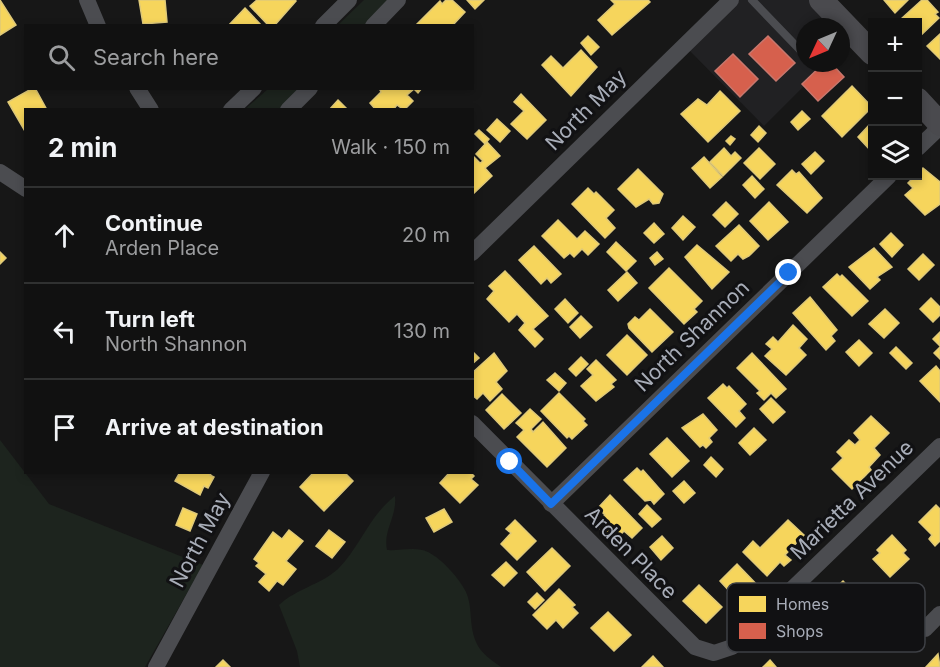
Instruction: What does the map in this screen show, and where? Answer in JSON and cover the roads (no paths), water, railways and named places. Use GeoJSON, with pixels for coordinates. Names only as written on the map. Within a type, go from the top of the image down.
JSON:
{"type":"FeatureCollection","features":[{"type":"Feature","properties":{"kind":"main road"},"geometry":{"type":"LineString","coordinates":[[821,0],[831,18]]}},
{"type":"Feature","properties":{"kind":"main road"},"geometry":{"type":"LineString","coordinates":[[850,35],[868,49]]}},
{"type":"Feature","properties":{"kind":"main road"},"geometry":{"type":"LineString","coordinates":[[922,105],[940,125]]}},
{"type":"Feature","properties":{"kind":"street"},"geometry":{"type":"LineString","coordinates":[[87,0],[97,24]]}},
{"type":"Feature","properties":{"kind":"street"},"geometry":{"type":"LineString","coordinates":[[325,24],[349,0]]}},
{"type":"Feature","properties":{"kind":"street"},"geometry":{"type":"LineString","coordinates":[[375,24],[398,0]]}},
{"type":"Feature","properties":{"kind":"street","name":"North May"},"geometry":{"type":"LineString","coordinates":[[474,251],[731,0]]}},
{"type":"Feature","properties":{"kind":"street"},"geometry":{"type":"LineString","coordinates":[[138,90],[150,108]]}},
{"type":"Feature","properties":{"kind":"street"},"geometry":{"type":"LineString","coordinates":[[233,108],[252,90]]}},
{"type":"Feature","properties":{"kind":"street"},"geometry":{"type":"LineString","coordinates":[[290,108],[308,90]]}},
{"type":"Feature","properties":{"kind":"street"},"geometry":{"type":"LineString","coordinates":[[922,144],[940,125]]}},
{"type":"Feature","properties":{"kind":"street"},"geometry":{"type":"LineString","coordinates":[[0,172],[24,188]]}},
{"type":"Feature","properties":{"kind":"street","name":"North Shannon"},"geometry":{"type":"LineString","coordinates":[[551,504],[886,180]]}},
{"type":"Feature","properties":{"kind":"street","name":"Arden Place"},"geometry":{"type":"LineString","coordinates":[[474,425],[695,647],[714,653]]}},
{"type":"Feature","properties":{"kind":"street","name":"Marietta Avenue"},"geometry":{"type":"LineString","coordinates":[[801,583],[937,456]]}},
{"type":"Feature","properties":{"kind":"street","name":"North May"},"geometry":{"type":"LineString","coordinates":[[156,667],[261,474]]}},
{"type":"Feature","properties":{"kind":"street"},"geometry":{"type":"LineString","coordinates":[[925,629],[940,614]]}},
{"type":"Feature","properties":{"kind":"street","name":"Marietta Avenue"},"geometry":{"type":"LineString","coordinates":[[714,653],[727,649]]}},
{"type":"Feature","properties":{"kind":"lane"},"geometry":{"type":"LineString","coordinates":[[752,0],[796,46]]}}]}
